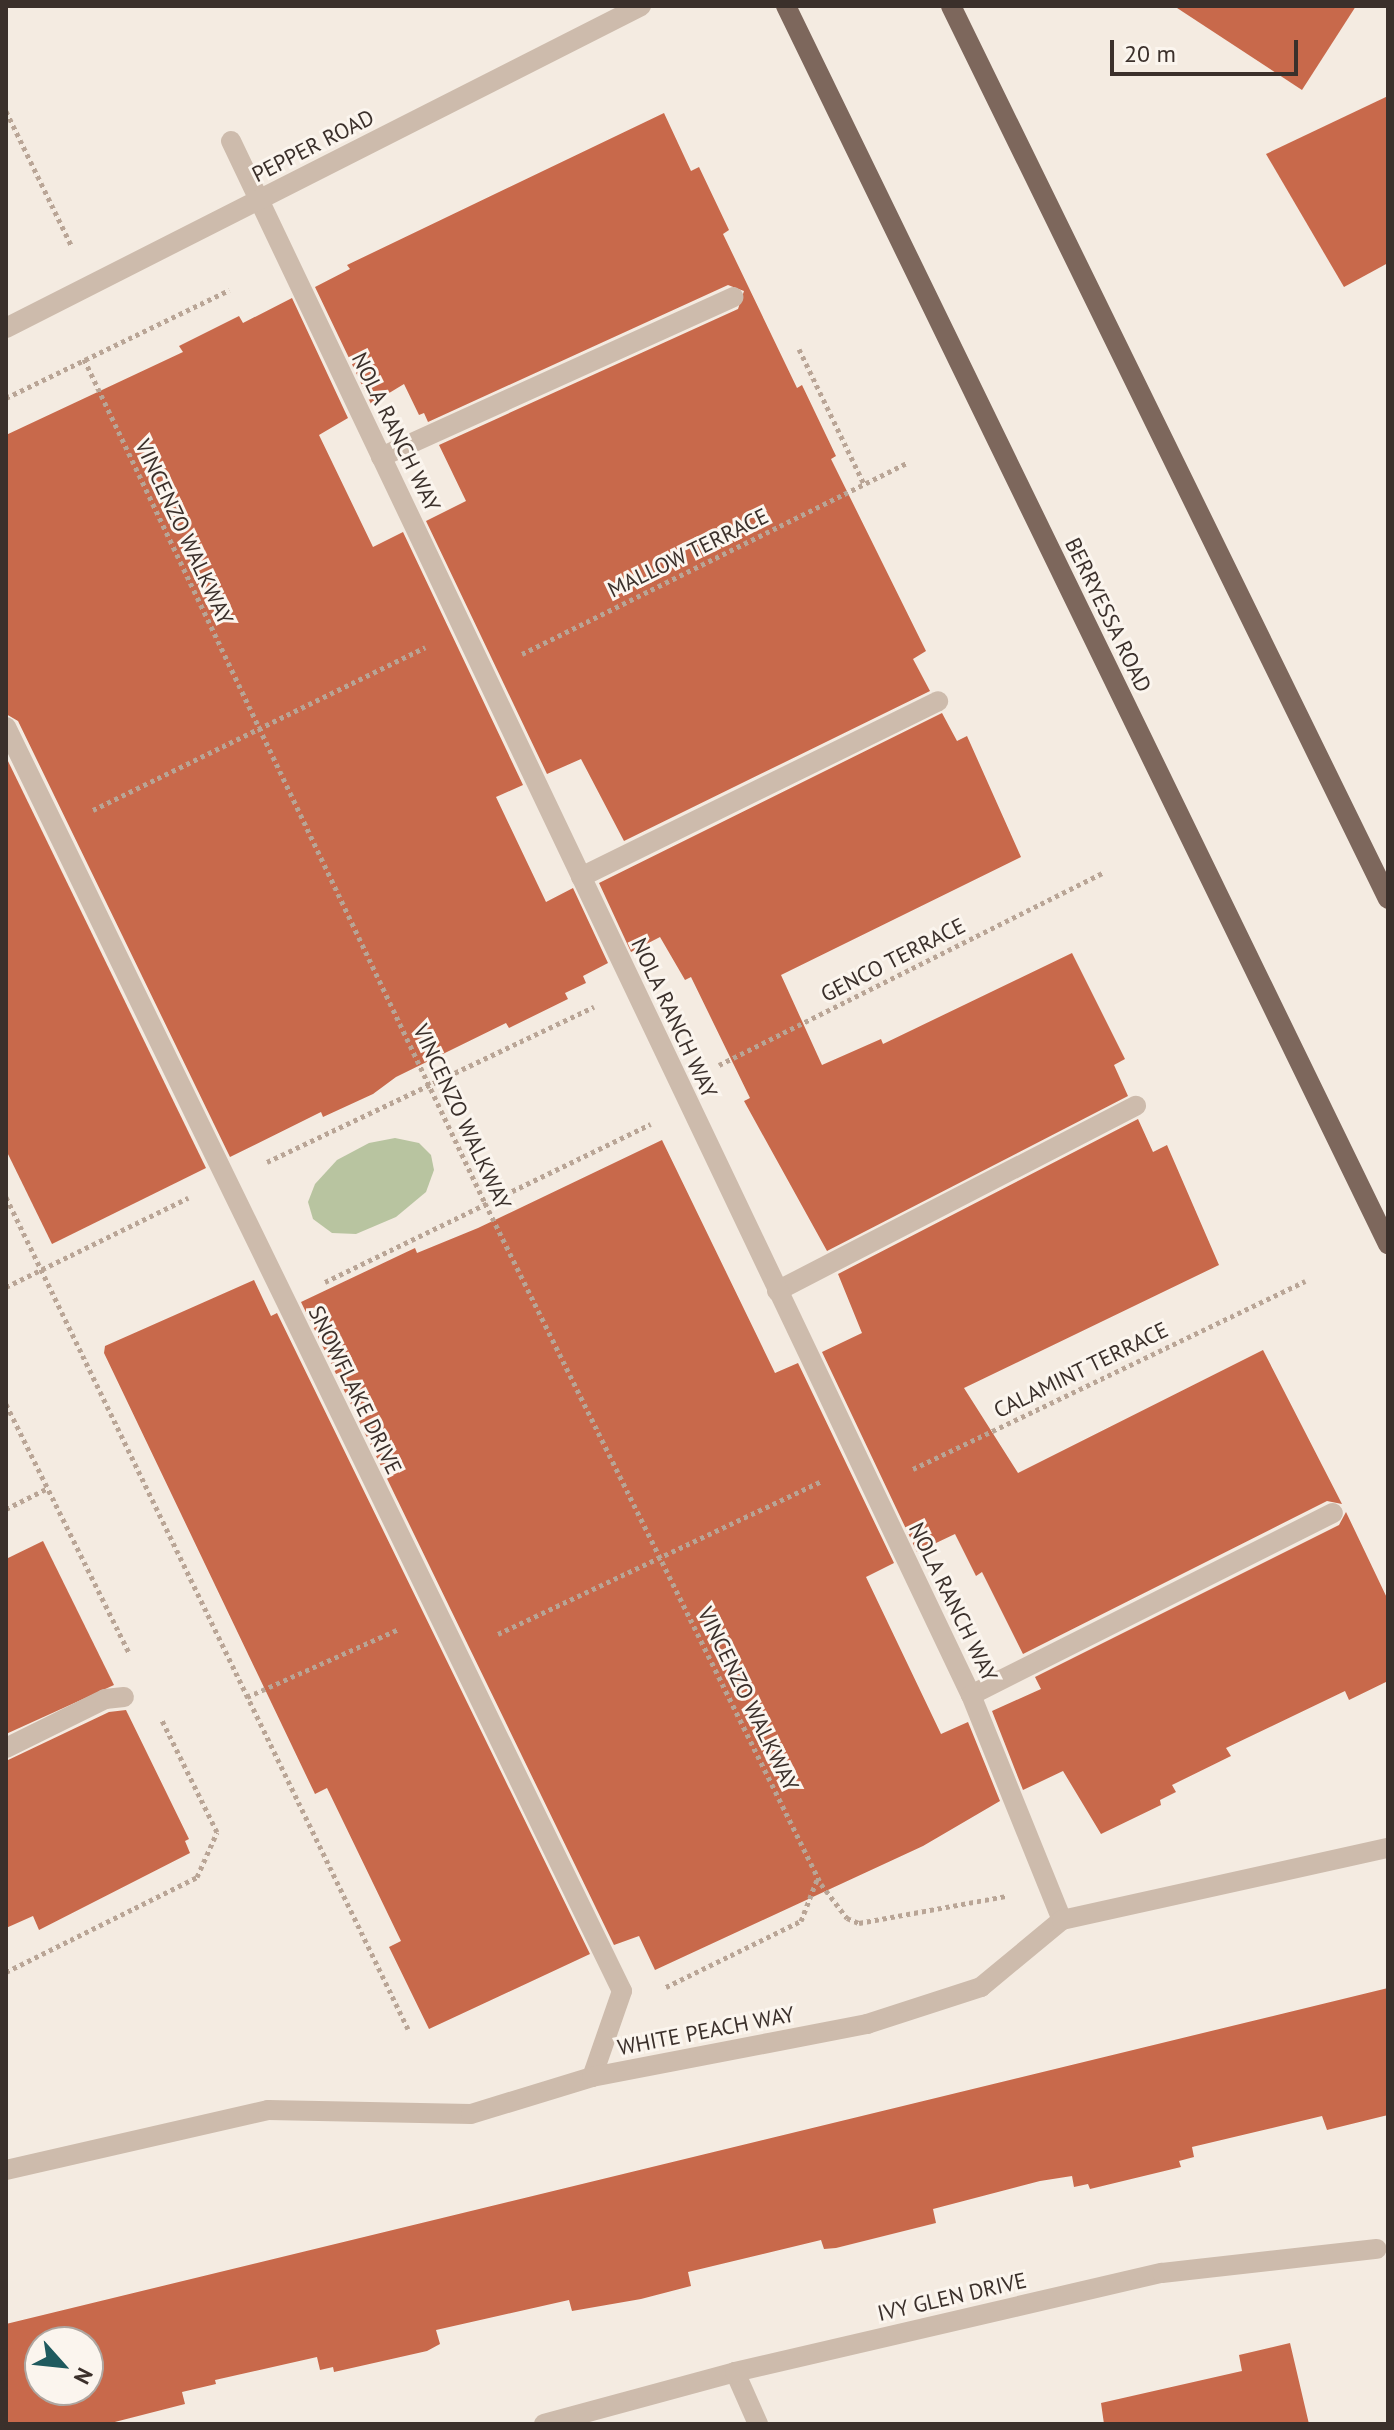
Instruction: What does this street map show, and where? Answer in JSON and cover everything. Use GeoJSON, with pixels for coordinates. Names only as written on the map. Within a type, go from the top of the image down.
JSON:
{"type":"FeatureCollection","features":[{"type":"Feature","properties":{"kind":"main road","name":"BERRYESSA ROAD"},"geometry":{"type":"LineString","coordinates":[[786,6],[1388,1244]]}},
{"type":"Feature","properties":{"kind":"main road"},"geometry":{"type":"LineString","coordinates":[[951,6],[1388,899]]}},
{"type":"Feature","properties":{"kind":"street","name":"PEPPER ROAD"},"geometry":{"type":"LineString","coordinates":[[6,328],[641,6]]}},
{"type":"Feature","properties":{"kind":"street","name":"NOLA RANCH WAY"},"geometry":{"type":"LineString","coordinates":[[231,141],[971,1695],[1062,1920]]}},
{"type":"Feature","properties":{"kind":"street"},"geometry":{"type":"LineString","coordinates":[[381,457],[733,297]]}},
{"type":"Feature","properties":{"kind":"street"},"geometry":{"type":"LineString","coordinates":[[581,877],[938,701]]}},
{"type":"Feature","properties":{"kind":"street","name":"SNOWFLAKE DRIVE"},"geometry":{"type":"LineString","coordinates":[[6,727],[622,1991],[592,2077]]}},
{"type":"Feature","properties":{"kind":"street"},"geometry":{"type":"LineString","coordinates":[[777,1291],[1136,1106]]}},
{"type":"Feature","properties":{"kind":"street"},"geometry":{"type":"LineString","coordinates":[[971,1695],[1333,1513]]}},
{"type":"Feature","properties":{"kind":"street"},"geometry":{"type":"LineString","coordinates":[[6,1748],[105,1699],[124,1697]]}},
{"type":"Feature","properties":{"kind":"street","name":"WHITE PEACH WAY"},"geometry":{"type":"LineString","coordinates":[[6,2170],[268,2110],[471,2114],[592,2077],[867,2024],[981,1987],[1062,1920],[1388,1848]]}},
{"type":"Feature","properties":{"kind":"street","name":"IVY GLEN DRIVE"},"geometry":{"type":"LineString","coordinates":[[544,2424],[735,2372],[1162,2273],[1377,2249]]}},
{"type":"Feature","properties":{"kind":"street"},"geometry":{"type":"LineString","coordinates":[[735,2372],[758,2424]]}},
{"type":"Feature","properties":{"kind":"path"},"geometry":{"type":"LineString","coordinates":[[6,111],[93,285]]}},
{"type":"Feature","properties":{"kind":"path"},"geometry":{"type":"LineString","coordinates":[[6,398],[229,290]]}},
{"type":"Feature","properties":{"kind":"path"},"geometry":{"type":"LineString","coordinates":[[799,349],[864,484]]}},
{"type":"Feature","properties":{"kind":"path","name":"VINCENZO WALKWAY"},"geometry":{"type":"LineString","coordinates":[[84,359],[485,1203],[821,1884],[847,1918],[859,1923],[1016,1894]]}},
{"type":"Feature","properties":{"kind":"path","name":"MALLOW TERRACE"},"geometry":{"type":"LineString","coordinates":[[485,673],[906,463]]}},
{"type":"Feature","properties":{"kind":"path"},"geometry":{"type":"LineString","coordinates":[[88,813],[463,628]]}},
{"type":"Feature","properties":{"kind":"path","name":"GENCO TERRACE"},"geometry":{"type":"LineString","coordinates":[[707,1069],[1104,872]]}},
{"type":"Feature","properties":{"kind":"path"},"geometry":{"type":"LineString","coordinates":[[263,1164],[634,987]]}},
{"type":"Feature","properties":{"kind":"path"},"geometry":{"type":"LineString","coordinates":[[286,1303],[659,1120]]}},
{"type":"Feature","properties":{"kind":"path"},"geometry":{"type":"LineString","coordinates":[[6,1287],[192,1196]]}},
{"type":"Feature","properties":{"kind":"path"},"geometry":{"type":"LineString","coordinates":[[6,1197],[408,2029]]}},
{"type":"Feature","properties":{"kind":"path","name":"CALAMINT TERRACE"},"geometry":{"type":"LineString","coordinates":[[871,1488],[1305,1281]]}},
{"type":"Feature","properties":{"kind":"path"},"geometry":{"type":"LineString","coordinates":[[457,1653],[661,1559],[859,1462]]}},
{"type":"Feature","properties":{"kind":"path"},"geometry":{"type":"LineString","coordinates":[[6,1509],[48,1488]]}},
{"type":"Feature","properties":{"kind":"path"},"geometry":{"type":"LineString","coordinates":[[247,1697],[437,1612]]}},
{"type":"Feature","properties":{"kind":"path"},"geometry":{"type":"LineString","coordinates":[[665,1987],[801,1921],[818,1876]]}},
{"type":"Feature","properties":{"kind":"green space"},"geometry":{"type":"Polygon","coordinates":[[[395,1138],[419,1143],[431,1155],[434,1170],[426,1192],[396,1217],[356,1234],[332,1233],[313,1219],[308,1202],[315,1184],[337,1160],[369,1143],[395,1138]]]}},
{"type":"Feature","properties":{"kind":"building"},"geometry":{"type":"Polygon","coordinates":[[[1174,6],[1356,6],[1302,90],[1174,6]]]}},
{"type":"Feature","properties":{"kind":"building"},"geometry":{"type":"Polygon","coordinates":[[[1388,96],[1388,263],[1344,287],[1266,154],[1388,96]]]}},
{"type":"Feature","properties":{"kind":"building"},"geometry":{"type":"Polygon","coordinates":[[[664,113],[691,171],[699,167],[729,230],[723,234],[797,388],[802,385],[836,456],[831,459],[926,651],[913,659],[930,691],[624,841],[581,759],[547,774],[426,521],[466,501],[439,445],[738,309],[744,291],[728,285],[428,422],[424,413],[419,415],[404,384],[371,404],[315,287],[350,269],[347,265],[664,113]]]}},
{"type":"Feature","properties":{"kind":"building"},"geometry":{"type":"Polygon","coordinates":[[[292,298],[348,418],[319,435],[373,547],[403,532],[523,785],[496,797],[546,902],[573,888],[608,963],[583,976],[586,983],[565,993],[568,999],[509,1028],[506,1023],[396,1077],[373,1094],[323,1117],[321,1112],[230,1157],[18,721],[6,714],[6,435],[183,352],[179,346],[239,316],[243,323],[292,298]]]}},
{"type":"Feature","properties":{"kind":"building"},"geometry":{"type":"Polygon","coordinates":[[[942,713],[957,741],[967,736],[1021,857],[781,975],[822,1065],[881,1039],[883,1044],[1072,953],[1125,1059],[1114,1065],[1128,1096],[827,1251],[744,1101],[750,1098],[691,977],[685,980],[660,937],[631,952],[599,883],[942,713]]]}},
{"type":"Feature","properties":{"kind":"building"},"geometry":{"type":"Polygon","coordinates":[[[6,757],[206,1168],[52,1244],[6,1150],[6,757]]]}},
{"type":"Feature","properties":{"kind":"building"},"geometry":{"type":"Polygon","coordinates":[[[1138,1119],[1153,1152],[1167,1145],[1219,1265],[964,1388],[1018,1473],[1263,1350],[1342,1504],[1327,1501],[1023,1654],[982,1572],[976,1576],[955,1534],[917,1552],[822,1352],[862,1333],[838,1274],[1138,1119]]]}},
{"type":"Feature","properties":{"kind":"building"},"geometry":{"type":"Polygon","coordinates":[[[662,1140],[775,1373],[798,1363],[894,1563],[866,1577],[941,1734],[968,1722],[1000,1801],[923,1846],[655,1970],[639,1936],[614,1945],[301,1302],[415,1248],[417,1253],[478,1228],[662,1140]]]}},
{"type":"Feature","properties":{"kind":"building"},"geometry":{"type":"Polygon","coordinates":[[[254,1280],[271,1316],[277,1313],[590,1954],[429,2029],[389,1947],[401,1941],[327,1788],[315,1794],[104,1353],[105,1346],[254,1280]]]}},
{"type":"Feature","properties":{"kind":"building"},"geometry":{"type":"Polygon","coordinates":[[[1346,1512],[1388,1600],[1388,1681],[1349,1700],[1345,1691],[1226,1748],[1231,1756],[1172,1785],[1176,1792],[1160,1800],[1161,1805],[1101,1834],[1063,1771],[1023,1790],[992,1711],[1041,1689],[1035,1677],[1339,1525],[1346,1512]]]}},
{"type":"Feature","properties":{"kind":"building"},"geometry":{"type":"Polygon","coordinates":[[[43,1541],[114,1685],[6,1734],[6,1559],[43,1541]]]}},
{"type":"Feature","properties":{"kind":"building"},"geometry":{"type":"Polygon","coordinates":[[[126,1710],[189,1839],[185,1841],[190,1853],[39,1930],[33,1916],[6,1928],[6,1761],[109,1712],[126,1710]]]}},
{"type":"Feature","properties":{"kind":"building"},"geometry":{"type":"Polygon","coordinates":[[[1388,1988],[1388,2115],[1327,2130],[1322,2116],[1192,2147],[1194,2157],[1179,2161],[1181,2167],[1090,2189],[1088,2184],[1074,2187],[1072,2176],[1040,2181],[933,2209],[936,2223],[836,2248],[824,2249],[821,2240],[688,2272],[691,2286],[641,2299],[572,2311],[569,2300],[436,2330],[440,2344],[427,2351],[334,2372],[333,2367],[320,2370],[317,2357],[215,2380],[216,2384],[182,2392],[185,2404],[107,2424],[6,2424],[6,2324],[1388,1988]]]}},
{"type":"Feature","properties":{"kind":"building"},"geometry":{"type":"Polygon","coordinates":[[[1290,2343],[1309,2424],[1104,2424],[1101,2403],[1242,2371],[1239,2355],[1290,2343]]]}}]}
